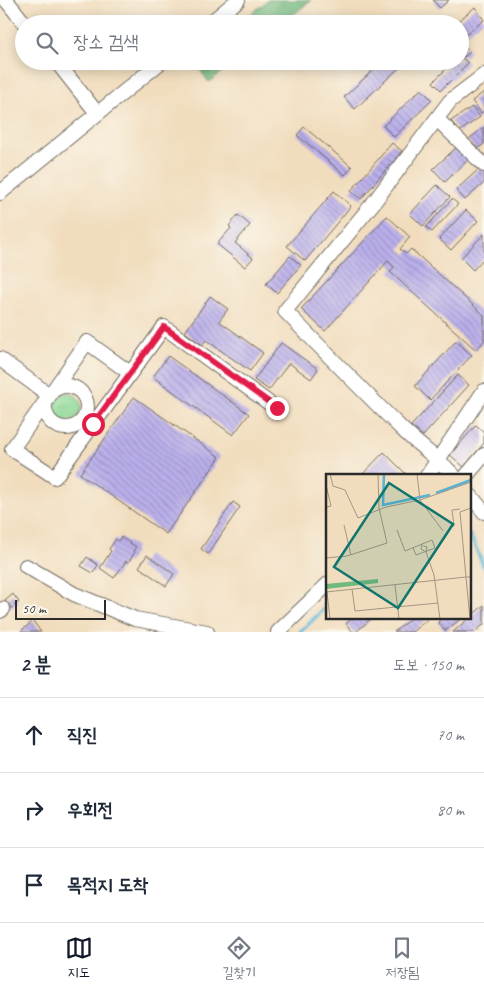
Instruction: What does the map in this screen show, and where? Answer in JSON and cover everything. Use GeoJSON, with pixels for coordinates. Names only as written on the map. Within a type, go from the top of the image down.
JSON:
{"type":"FeatureCollection","features":[{"type":"Feature","properties":{"kind":"street"},"geometry":{"type":"LineString","coordinates":[[220,15],[238,0]]}},
{"type":"Feature","properties":{"kind":"street"},"geometry":{"type":"LineString","coordinates":[[7,4],[17,15]]}},
{"type":"Feature","properties":{"kind":"street"},"geometry":{"type":"LineString","coordinates":[[63,70],[97,113]]}},
{"type":"Feature","properties":{"kind":"street"},"geometry":{"type":"LineString","coordinates":[[0,193],[151,70]]}},
{"type":"Feature","properties":{"kind":"street"},"geometry":{"type":"LineString","coordinates":[[452,474],[447,467],[404,432],[285,311],[374,202],[450,102],[484,75]]}},
{"type":"Feature","properties":{"kind":"street"},"geometry":{"type":"LineString","coordinates":[[436,119],[484,165]]}},
{"type":"Feature","properties":{"kind":"street"},"geometry":{"type":"LineString","coordinates":[[130,373],[88,342],[12,448],[55,477],[88,421],[130,373],[164,327],[277,408]]}},
{"type":"Feature","properties":{"kind":"street"},"geometry":{"type":"LineString","coordinates":[[0,359],[49,395]]}},
{"type":"Feature","properties":{"kind":"street"},"geometry":{"type":"LineString","coordinates":[[64,386],[74,388],[86,400],[88,421],[68,428],[59,427],[51,422],[46,413],[49,395],[56,389],[64,386]]}},
{"type":"Feature","properties":{"kind":"street"},"geometry":{"type":"LineString","coordinates":[[428,474],[484,391]]}},
{"type":"Feature","properties":{"kind":"street"},"geometry":{"type":"LineString","coordinates":[[468,474],[484,455]]}},
{"type":"Feature","properties":{"kind":"street"},"geometry":{"type":"LineString","coordinates":[[472,497],[484,512]]}},
{"type":"Feature","properties":{"kind":"street"},"geometry":{"type":"LineString","coordinates":[[26,566],[74,594],[135,619],[207,632]]}},
{"type":"Feature","properties":{"kind":"street"},"geometry":{"type":"LineString","coordinates":[[278,632],[326,586]]}},
{"type":"Feature","properties":{"kind":"green space"},"geometry":{"type":"Polygon","coordinates":[[[268,0],[311,0],[293,15],[250,15],[268,0]]]}},
{"type":"Feature","properties":{"kind":"green space"},"geometry":{"type":"Polygon","coordinates":[[[200,70],[224,70],[209,82],[200,70]]]}},
{"type":"Feature","properties":{"kind":"green space"},"geometry":{"type":"Polygon","coordinates":[[[67,393],[77,397],[81,407],[77,417],[67,421],[57,417],[53,407],[57,397],[67,393]]]}},
{"type":"Feature","properties":{"kind":"building"},"geometry":{"type":"Polygon","coordinates":[[[433,0],[449,0],[440,8],[433,0]]]}},
{"type":"Feature","properties":{"kind":"building"},"geometry":{"type":"Polygon","coordinates":[[[475,7],[484,20],[469,32],[469,15],[466,15],[475,7]]]}},
{"type":"Feature","properties":{"kind":"building"},"geometry":{"type":"Polygon","coordinates":[[[373,70],[397,70],[355,109],[344,97],[373,70]]]}},
{"type":"Feature","properties":{"kind":"building"},"geometry":{"type":"Polygon","coordinates":[[[445,70],[461,70],[441,90],[433,82],[445,70]]]}},
{"type":"Feature","properties":{"kind":"building"},"geometry":{"type":"Polygon","coordinates":[[[421,89],[432,100],[394,137],[383,126],[421,89]]]}},
{"type":"Feature","properties":{"kind":"building"},"geometry":{"type":"Polygon","coordinates":[[[484,92],[484,111],[481,113],[472,101],[484,92]]]}},
{"type":"Feature","properties":{"kind":"building"},"geometry":{"type":"Polygon","coordinates":[[[472,107],[480,117],[459,132],[451,121],[472,107]]]}},
{"type":"Feature","properties":{"kind":"building"},"geometry":{"type":"Polygon","coordinates":[[[304,127],[352,167],[345,175],[297,135],[304,127]]]}},
{"type":"Feature","properties":{"kind":"building"},"geometry":{"type":"Polygon","coordinates":[[[484,127],[484,144],[476,150],[468,140],[484,127]]]}},
{"type":"Feature","properties":{"kind":"building"},"geometry":{"type":"Polygon","coordinates":[[[392,143],[402,151],[361,199],[351,191],[392,143]]]}},
{"type":"Feature","properties":{"kind":"building"},"geometry":{"type":"Polygon","coordinates":[[[459,145],[471,157],[445,182],[433,169],[459,145]]]}},
{"type":"Feature","properties":{"kind":"building"},"geometry":{"type":"Polygon","coordinates":[[[481,167],[484,171],[484,183],[465,200],[456,190],[481,167]]]}},
{"type":"Feature","properties":{"kind":"building"},"geometry":{"type":"Polygon","coordinates":[[[437,185],[450,197],[423,226],[410,214],[437,185]]]}},
{"type":"Feature","properties":{"kind":"building"},"geometry":{"type":"Polygon","coordinates":[[[334,191],[351,206],[305,261],[287,246],[334,191]]]}},
{"type":"Feature","properties":{"kind":"building"},"geometry":{"type":"Polygon","coordinates":[[[452,199],[458,204],[432,232],[426,227],[452,199]]]}},
{"type":"Feature","properties":{"kind":"building"},"geometry":{"type":"Polygon","coordinates":[[[466,210],[478,221],[451,250],[439,239],[466,210]]]}},
{"type":"Feature","properties":{"kind":"building"},"geometry":{"type":"Polygon","coordinates":[[[238,215],[250,225],[235,243],[253,258],[245,267],[217,244],[231,228],[229,226],[238,215]]]}},
{"type":"Feature","properties":{"kind":"building"},"geometry":{"type":"Polygon","coordinates":[[[387,216],[410,237],[400,249],[406,254],[411,249],[484,315],[484,341],[476,350],[390,272],[394,267],[388,261],[325,331],[301,309],[387,216]]]}},
{"type":"Feature","properties":{"kind":"building"},"geometry":{"type":"Polygon","coordinates":[[[484,234],[484,258],[473,270],[461,258],[484,234]]]}},
{"type":"Feature","properties":{"kind":"building"},"geometry":{"type":"Polygon","coordinates":[[[290,256],[301,265],[277,293],[266,284],[290,256]]]}},
{"type":"Feature","properties":{"kind":"building"},"geometry":{"type":"Polygon","coordinates":[[[210,296],[228,309],[219,321],[263,353],[250,371],[206,340],[202,345],[185,332],[210,296]]]}},
{"type":"Feature","properties":{"kind":"building"},"geometry":{"type":"Polygon","coordinates":[[[456,341],[472,355],[430,400],[415,386],[456,341]]]}},
{"type":"Feature","properties":{"kind":"building"},"geometry":{"type":"Polygon","coordinates":[[[281,343],[318,369],[311,379],[289,363],[269,390],[254,380],[281,343]]]}},
{"type":"Feature","properties":{"kind":"building"},"geometry":{"type":"Polygon","coordinates":[[[168,356],[249,414],[233,435],[153,377],[168,356]]]}},
{"type":"Feature","properties":{"kind":"building"},"geometry":{"type":"Polygon","coordinates":[[[458,375],[469,385],[423,436],[411,426],[458,375]]]}},
{"type":"Feature","properties":{"kind":"building"},"geometry":{"type":"Polygon","coordinates":[[[134,397],[220,457],[166,534],[80,474],[134,397]]]}},
{"type":"Feature","properties":{"kind":"building"},"geometry":{"type":"Polygon","coordinates":[[[476,425],[484,432],[484,443],[464,467],[450,455],[476,425]]]}},
{"type":"Feature","properties":{"kind":"building"},"geometry":{"type":"Polygon","coordinates":[[[384,452],[406,474],[385,474],[363,474],[384,452]]]}},
{"type":"Feature","properties":{"kind":"building"},"geometry":{"type":"Polygon","coordinates":[[[233,502],[240,507],[208,554],[201,549],[233,502]]]}},
{"type":"Feature","properties":{"kind":"building"},"geometry":{"type":"Polygon","coordinates":[[[121,537],[136,547],[128,563],[126,561],[114,578],[100,568],[111,551],[109,549],[116,539],[118,541],[121,537]]]}},
{"type":"Feature","properties":{"kind":"building"},"geometry":{"type":"Polygon","coordinates":[[[147,555],[174,574],[166,586],[139,567],[147,555]]]}},
{"type":"Feature","properties":{"kind":"building"},"geometry":{"type":"Polygon","coordinates":[[[87,557],[98,565],[93,573],[81,566],[87,557]]]}},
{"type":"Feature","properties":{"kind":"building"},"geometry":{"type":"Polygon","coordinates":[[[13,594],[19,602],[10,609],[5,601],[13,594]]]}},
{"type":"Feature","properties":{"kind":"building"},"geometry":{"type":"Polygon","coordinates":[[[484,605],[484,624],[475,632],[453,632],[467,620],[472,620],[472,615],[484,605]]]}},
{"type":"Feature","properties":{"kind":"building"},"geometry":{"type":"Polygon","coordinates":[[[350,620],[370,620],[356,632],[353,632],[346,624],[350,620]]]}},
{"type":"Feature","properties":{"kind":"building"},"geometry":{"type":"Polygon","coordinates":[[[409,620],[427,620],[412,632],[394,632],[409,620]]]}},
{"type":"Feature","properties":{"kind":"building"},"geometry":{"type":"Polygon","coordinates":[[[440,620],[459,620],[445,631],[438,622],[440,620]]]}},
{"type":"Feature","properties":{"kind":"building"},"geometry":{"type":"Polygon","coordinates":[[[33,621],[41,632],[20,632],[33,621]]]}},
{"type":"Feature","properties":{"kind":"waterway"},"geometry":{"type":"LineString","coordinates":[[472,540],[484,567]]}},
{"type":"Feature","properties":{"kind":"waterway"},"geometry":{"type":"LineString","coordinates":[[300,632],[326,607]]}},
{"type":"Feature","properties":{"kind":"route"},"geometry":{"type":"LineString","coordinates":[[93,424],[164,327],[277,408]]}}]}
